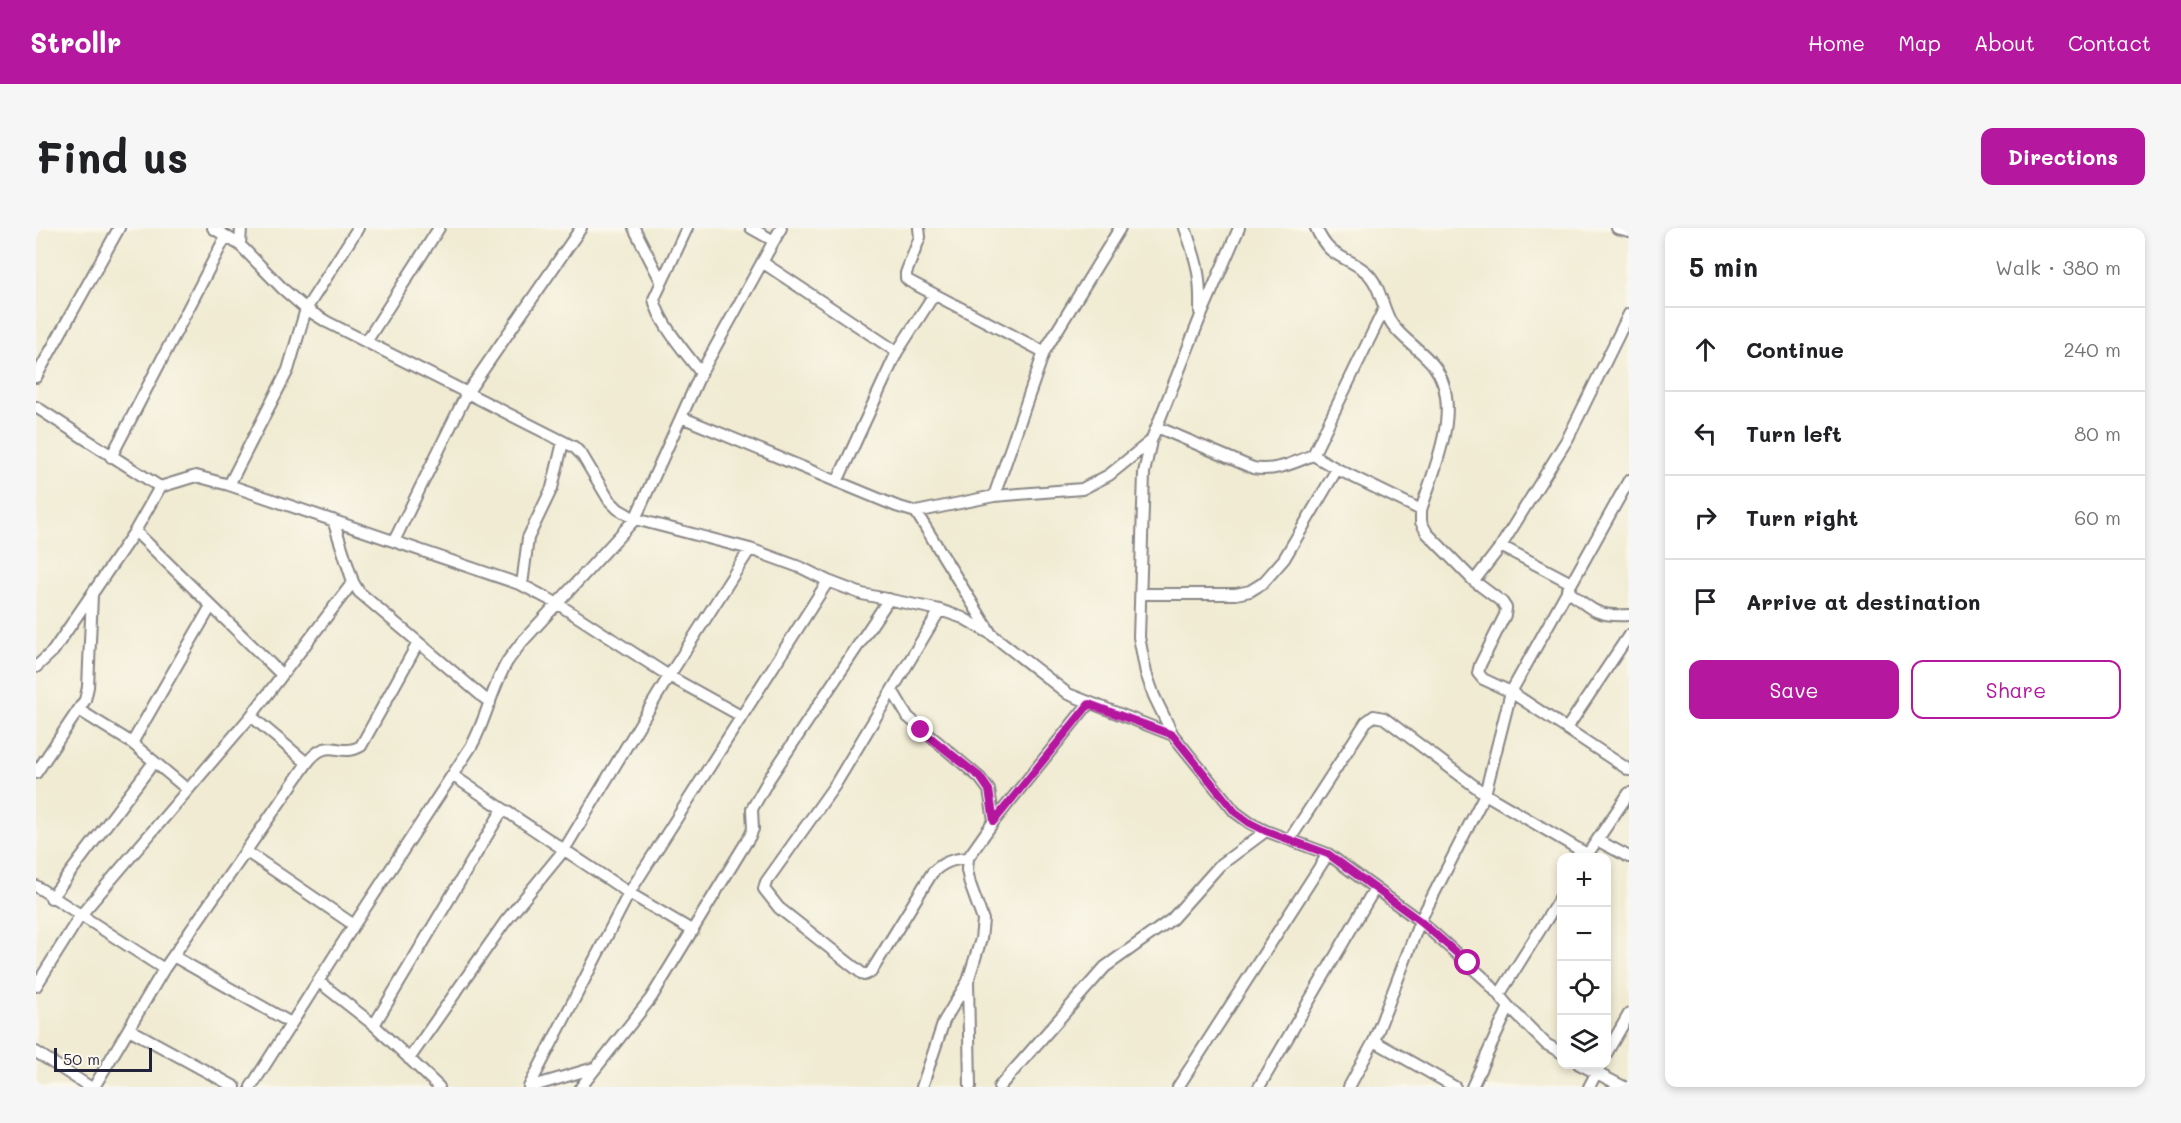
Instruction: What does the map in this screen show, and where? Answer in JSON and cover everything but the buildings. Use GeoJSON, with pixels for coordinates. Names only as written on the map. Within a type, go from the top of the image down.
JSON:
{"type":"FeatureCollection","features":[{"type":"Feature","properties":{"kind":"street"},"geometry":{"type":"LineString","coordinates":[[36,377],[119,228]]}},
{"type":"Feature","properties":{"kind":"street"},"geometry":{"type":"LineString","coordinates":[[213,228],[240,245],[306,309],[366,342],[574,447],[582,455],[609,500],[618,509],[635,519],[750,549],[862,594],[940,610],[963,618],[991,634],[1048,681],[1068,694],[1173,735]]}},
{"type":"Feature","properties":{"kind":"street"},"geometry":{"type":"LineString","coordinates":[[240,245],[241,228]]}},
{"type":"Feature","properties":{"kind":"street"},"geometry":{"type":"LineString","coordinates":[[229,485],[288,370],[306,309],[358,228]]}},
{"type":"Feature","properties":{"kind":"street"},"geometry":{"type":"LineString","coordinates":[[366,342],[439,228]]}},
{"type":"Feature","properties":{"kind":"street"},"geometry":{"type":"LineString","coordinates":[[394,541],[467,393],[580,228]]}},
{"type":"Feature","properties":{"kind":"street"},"geometry":{"type":"LineString","coordinates":[[634,228],[661,281]]}},
{"type":"Feature","properties":{"kind":"street"},"geometry":{"type":"LineString","coordinates":[[687,228],[654,299],[656,308],[701,373]]}},
{"type":"Feature","properties":{"kind":"street"},"geometry":{"type":"LineString","coordinates":[[752,228],[774,241]]}},
{"type":"Feature","properties":{"kind":"street"},"geometry":{"type":"LineString","coordinates":[[251,1087],[483,725],[507,662],[521,643],[635,519],[701,373],[781,228]]}},
{"type":"Feature","properties":{"kind":"street"},"geometry":{"type":"LineString","coordinates":[[919,228],[920,237],[906,278],[933,296],[1044,352]]}},
{"type":"Feature","properties":{"kind":"street"},"geometry":{"type":"LineString","coordinates":[[994,496],[1044,352],[1120,228]]}},
{"type":"Feature","properties":{"kind":"street"},"geometry":{"type":"LineString","coordinates":[[1185,228],[1201,282],[1200,318]]}},
{"type":"Feature","properties":{"kind":"street"},"geometry":{"type":"LineString","coordinates":[[1239,228],[1151,441],[1144,473],[1139,637],[1146,674],[1154,696],[1173,735],[1235,812],[1266,831],[1328,854],[1420,921],[1468,963],[1546,1044],[1557,1050]]}},
{"type":"Feature","properties":{"kind":"street"},"geometry":{"type":"LineString","coordinates":[[1316,228],[1330,252],[1366,273],[1376,285],[1384,309],[1393,326],[1433,365],[1442,377],[1446,396],[1447,426],[1421,510],[1421,522],[1427,533],[1474,581],[1502,602],[1506,608],[1505,615],[1478,672],[1483,678],[1511,692],[1629,770]]}},
{"type":"Feature","properties":{"kind":"street"},"geometry":{"type":"LineString","coordinates":[[1617,228],[1629,231]]}},
{"type":"Feature","properties":{"kind":"street"},"geometry":{"type":"LineString","coordinates":[[111,457],[226,236]]}},
{"type":"Feature","properties":{"kind":"street"},"geometry":{"type":"LineString","coordinates":[[762,262],[897,352]]}},
{"type":"Feature","properties":{"kind":"street"},"geometry":{"type":"LineString","coordinates":[[837,482],[897,352],[933,296]]}},
{"type":"Feature","properties":{"kind":"street"},"geometry":{"type":"LineString","coordinates":[[1157,427],[1253,468],[1263,470],[1280,468],[1312,455],[1384,309]]}},
{"type":"Feature","properties":{"kind":"street"},"geometry":{"type":"LineString","coordinates":[[1474,581],[1501,546],[1568,438],[1629,314]]}},
{"type":"Feature","properties":{"kind":"street"},"geometry":{"type":"LineString","coordinates":[[36,407],[160,488]]}},
{"type":"Feature","properties":{"kind":"street"},"geometry":{"type":"LineString","coordinates":[[681,417],[896,506],[916,512],[994,496],[1082,489],[1109,475],[1151,441]]}},
{"type":"Feature","properties":{"kind":"street"},"geometry":{"type":"LineString","coordinates":[[522,585],[528,538],[552,488],[563,442]]}},
{"type":"Feature","properties":{"kind":"street"},"geometry":{"type":"LineString","coordinates":[[1312,455],[1421,510]]}},
{"type":"Feature","properties":{"kind":"street"},"geometry":{"type":"LineString","coordinates":[[1141,594],[1236,594],[1250,591],[1263,583],[1284,559],[1337,469]]}},
{"type":"Feature","properties":{"kind":"street"},"geometry":{"type":"LineString","coordinates":[[36,667],[53,651],[135,531],[160,488],[196,476],[229,485],[522,585],[558,604],[669,676],[741,716]]}},
{"type":"Feature","properties":{"kind":"street"},"geometry":{"type":"LineString","coordinates":[[1349,1087],[1374,1041],[1420,921],[1485,795],[1511,692],[1629,480]]}},
{"type":"Feature","properties":{"kind":"street"},"geometry":{"type":"LineString","coordinates":[[916,512],[991,634]]}},
{"type":"Feature","properties":{"kind":"street"},"geometry":{"type":"LineString","coordinates":[[333,520],[353,582],[369,602],[490,703]]}},
{"type":"Feature","properties":{"kind":"street"},"geometry":{"type":"LineString","coordinates":[[135,531],[282,675]]}},
{"type":"Feature","properties":{"kind":"street"},"geometry":{"type":"LineString","coordinates":[[1501,546],[1569,587],[1587,607],[1598,613],[1610,616],[1629,615]]}},
{"type":"Feature","properties":{"kind":"street"},"geometry":{"type":"LineString","coordinates":[[409,1059],[505,922],[564,850],[669,676],[750,549]]}},
{"type":"Feature","properties":{"kind":"street"},"geometry":{"type":"LineString","coordinates":[[529,1087],[629,893],[828,581]]}},
{"type":"Feature","properties":{"kind":"street"},"geometry":{"type":"LineString","coordinates":[[36,986],[80,916],[252,716],[353,582]]}},
{"type":"Feature","properties":{"kind":"street"},"geometry":{"type":"LineString","coordinates":[[36,773],[85,700],[88,687],[92,594]]}},
{"type":"Feature","properties":{"kind":"street"},"geometry":{"type":"LineString","coordinates":[[581,1087],[651,998],[750,836],[753,829],[752,809],[889,599]]}},
{"type":"Feature","properties":{"kind":"street"},"geometry":{"type":"LineString","coordinates":[[132,743],[211,606]]}},
{"type":"Feature","properties":{"kind":"street"},"geometry":{"type":"LineString","coordinates":[[940,610],[835,785],[766,882],[764,890],[779,908],[864,975],[871,972],[932,873],[940,865],[951,860],[968,858]]}},
{"type":"Feature","properties":{"kind":"street"},"geometry":{"type":"LineString","coordinates":[[1567,728],[1629,635]]}},
{"type":"Feature","properties":{"kind":"street"},"geometry":{"type":"LineString","coordinates":[[36,1052],[92,1087],[164,969],[307,763],[321,748],[355,750],[361,746],[418,643]]}},
{"type":"Feature","properties":{"kind":"street"},"geometry":{"type":"LineString","coordinates":[[892,690],[908,717],[980,777],[989,790],[994,821]]}},
{"type":"Feature","properties":{"kind":"street"},"geometry":{"type":"LineString","coordinates":[[922,1087],[944,1021],[968,981],[981,939],[983,920],[970,884],[967,870],[968,858],[994,821],[1089,704]]}},
{"type":"Feature","properties":{"kind":"street"},"geometry":{"type":"LineString","coordinates":[[79,710],[132,743],[188,790]]}},
{"type":"Feature","properties":{"kind":"street"},"geometry":{"type":"LineString","coordinates":[[252,716],[307,763]]}},
{"type":"Feature","properties":{"kind":"street"},"geometry":{"type":"LineString","coordinates":[[1290,839],[1366,722],[1374,716],[1384,718],[1485,795],[1581,853]]}},
{"type":"Feature","properties":{"kind":"street"},"geometry":{"type":"LineString","coordinates":[[51,898],[154,762]]}},
{"type":"Feature","properties":{"kind":"street"},"geometry":{"type":"LineString","coordinates":[[452,775],[629,893],[693,931]]}},
{"type":"Feature","properties":{"kind":"street"},"geometry":{"type":"LineString","coordinates":[[1588,853],[1629,793]]}},
{"type":"Feature","properties":{"kind":"street"},"geometry":{"type":"LineString","coordinates":[[374,1025],[503,809]]}},
{"type":"Feature","properties":{"kind":"street"},"geometry":{"type":"LineString","coordinates":[[999,1087],[1105,967],[1172,919],[1219,866],[1266,831]]}},
{"type":"Feature","properties":{"kind":"street"},"geometry":{"type":"LineString","coordinates":[[1597,840],[1629,857]]}},
{"type":"Feature","properties":{"kind":"street"},"geometry":{"type":"LineString","coordinates":[[247,852],[354,925]]}},
{"type":"Feature","properties":{"kind":"street"},"geometry":{"type":"LineString","coordinates":[[1178,1087],[1328,854]]}},
{"type":"Feature","properties":{"kind":"street"},"geometry":{"type":"LineString","coordinates":[[36,886],[51,898],[164,969]]}},
{"type":"Feature","properties":{"kind":"street"},"geometry":{"type":"LineString","coordinates":[[1258,1087],[1375,888]]}},
{"type":"Feature","properties":{"kind":"street"},"geometry":{"type":"LineString","coordinates":[[1499,995],[1557,903]]}},
{"type":"Feature","properties":{"kind":"street"},"geometry":{"type":"LineString","coordinates":[[173,956],[291,1023]]}},
{"type":"Feature","properties":{"kind":"street"},"geometry":{"type":"LineString","coordinates":[[318,981],[374,1025],[439,1087]]}},
{"type":"Feature","properties":{"kind":"street"},"geometry":{"type":"LineString","coordinates":[[968,981],[970,1087]]}},
{"type":"Feature","properties":{"kind":"street"},"geometry":{"type":"LineString","coordinates":[[1472,1087],[1509,1007]]}},
{"type":"Feature","properties":{"kind":"street"},"geometry":{"type":"LineString","coordinates":[[1611,1045],[1629,1014]]}},
{"type":"Feature","properties":{"kind":"street"},"geometry":{"type":"LineString","coordinates":[[129,1029],[236,1087]]}},
{"type":"Feature","properties":{"kind":"street"},"geometry":{"type":"LineString","coordinates":[[1374,1041],[1455,1087]]}},
{"type":"Feature","properties":{"kind":"street"},"geometry":{"type":"LineString","coordinates":[[529,1087],[594,1068]]}},
{"type":"Feature","properties":{"kind":"street"},"geometry":{"type":"LineString","coordinates":[[1589,1087],[1598,1069],[1624,1087]]}},
{"type":"Feature","properties":{"kind":"route"},"geometry":{"type":"LineString","coordinates":[[921,730],[980,777],[989,790],[994,821],[1089,704],[1173,735],[1235,812],[1266,831],[1328,854],[1420,921],[1468,963]]}}]}
